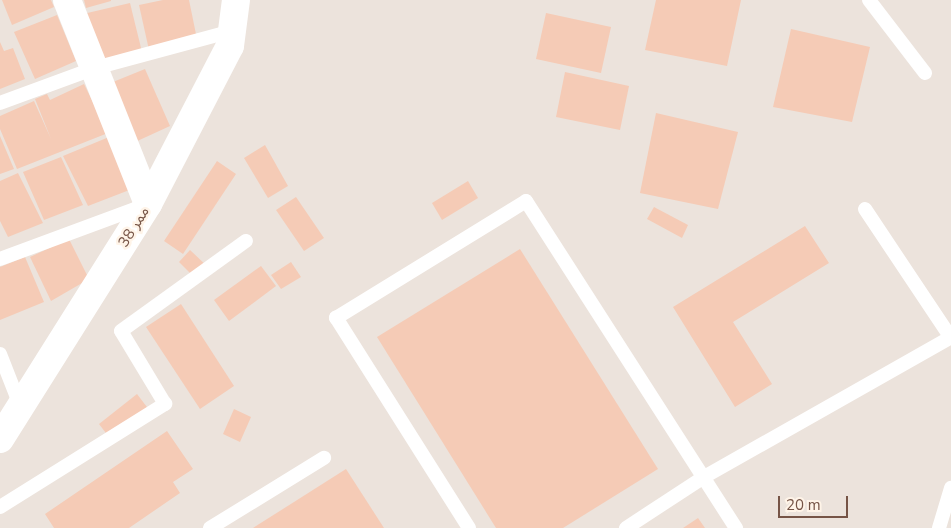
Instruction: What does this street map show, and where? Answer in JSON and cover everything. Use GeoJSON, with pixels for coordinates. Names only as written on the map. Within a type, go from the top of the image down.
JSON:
{"type":"FeatureCollection","features":[{"type":"Feature","properties":{"kind":"street"},"geometry":{"type":"LineString","coordinates":[[68,0],[148,204]]}},
{"type":"Feature","properties":{"kind":"street","name":"ممر 38"},"geometry":{"type":"LineString","coordinates":[[0,439],[148,204],[230,46],[236,0]]}},
{"type":"Feature","properties":{"kind":"lane"},"geometry":{"type":"LineString","coordinates":[[869,0],[925,73]]}},
{"type":"Feature","properties":{"kind":"lane"},"geometry":{"type":"LineString","coordinates":[[0,103],[95,68],[232,31]]}},
{"type":"Feature","properties":{"kind":"lane"},"geometry":{"type":"LineString","coordinates":[[470,528],[336,318],[526,201],[736,528]]}},
{"type":"Feature","properties":{"kind":"lane"},"geometry":{"type":"LineString","coordinates":[[0,258],[148,204]]}},
{"type":"Feature","properties":{"kind":"lane"},"geometry":{"type":"LineString","coordinates":[[626,528],[704,477],[951,337],[865,209]]}},
{"type":"Feature","properties":{"kind":"lane"},"geometry":{"type":"LineString","coordinates":[[0,507],[165,404],[122,331],[246,242]]}},
{"type":"Feature","properties":{"kind":"lane"},"geometry":{"type":"LineString","coordinates":[[0,354],[20,405]]}},
{"type":"Feature","properties":{"kind":"lane"},"geometry":{"type":"LineString","coordinates":[[210,528],[324,458]]}},
{"type":"Feature","properties":{"kind":"lane"},"geometry":{"type":"LineString","coordinates":[[938,528],[951,488]]}},
{"type":"Feature","properties":{"kind":"shaded area"},"geometry":{"type":"Polygon","coordinates":[[[0,0],[951,0],[951,528],[0,528],[0,0]]]}},
{"type":"Feature","properties":{"kind":"building"},"geometry":{"type":"Polygon","coordinates":[[[2,0],[51,0],[54,7],[12,25],[2,0]]]}},
{"type":"Feature","properties":{"kind":"building"},"geometry":{"type":"Polygon","coordinates":[[[84,0],[111,0],[111,1],[86,8],[84,0]]]}},
{"type":"Feature","properties":{"kind":"building"},"geometry":{"type":"Polygon","coordinates":[[[163,0],[189,0],[197,39],[149,50],[139,5],[163,0]]]}},
{"type":"Feature","properties":{"kind":"building"},"geometry":{"type":"Polygon","coordinates":[[[656,0],[741,0],[727,66],[645,50],[656,0]]]}},
{"type":"Feature","properties":{"kind":"building"},"geometry":{"type":"Polygon","coordinates":[[[130,3],[142,52],[99,60],[83,14],[130,3]]]}},
{"type":"Feature","properties":{"kind":"building"},"geometry":{"type":"Polygon","coordinates":[[[546,13],[611,27],[601,73],[536,59],[546,13]]]}},
{"type":"Feature","properties":{"kind":"building"},"geometry":{"type":"Polygon","coordinates":[[[57,15],[76,61],[35,79],[14,32],[57,15]]]}},
{"type":"Feature","properties":{"kind":"building"},"geometry":{"type":"Polygon","coordinates":[[[791,29],[870,47],[852,122],[773,107],[791,29]]]}},
{"type":"Feature","properties":{"kind":"building"},"geometry":{"type":"Polygon","coordinates":[[[0,42],[4,51],[13,48],[25,79],[0,89],[0,42]]]}},
{"type":"Feature","properties":{"kind":"building"},"geometry":{"type":"Polygon","coordinates":[[[145,69],[170,126],[133,143],[108,84],[145,69]]]}},
{"type":"Feature","properties":{"kind":"building"},"geometry":{"type":"Polygon","coordinates":[[[565,72],[629,86],[620,130],[556,117],[565,72]]]}},
{"type":"Feature","properties":{"kind":"building"},"geometry":{"type":"Polygon","coordinates":[[[84,84],[108,133],[17,169],[0,129],[0,116],[34,101],[51,139],[35,99],[47,94],[50,100],[84,84]]]}},
{"type":"Feature","properties":{"kind":"building"},"geometry":{"type":"Polygon","coordinates":[[[656,113],[738,132],[718,209],[640,193],[656,113]]]}},
{"type":"Feature","properties":{"kind":"building"},"geometry":{"type":"Polygon","coordinates":[[[0,136],[14,169],[0,174],[0,136]]]}},
{"type":"Feature","properties":{"kind":"building"},"geometry":{"type":"Polygon","coordinates":[[[109,137],[132,189],[88,206],[63,156],[109,137]]]}},
{"type":"Feature","properties":{"kind":"building"},"geometry":{"type":"Polygon","coordinates":[[[265,145],[288,186],[268,198],[244,158],[265,145]]]}},
{"type":"Feature","properties":{"kind":"building"},"geometry":{"type":"Polygon","coordinates":[[[61,157],[83,205],[44,220],[23,172],[61,157]]]}},
{"type":"Feature","properties":{"kind":"building"},"geometry":{"type":"Polygon","coordinates":[[[217,161],[236,174],[183,254],[164,241],[217,161]]]}},
{"type":"Feature","properties":{"kind":"building"},"geometry":{"type":"Polygon","coordinates":[[[18,173],[43,223],[8,237],[0,221],[0,181],[18,173]]]}},
{"type":"Feature","properties":{"kind":"building"},"geometry":{"type":"Polygon","coordinates":[[[468,181],[478,198],[442,220],[432,203],[468,181]]]}},
{"type":"Feature","properties":{"kind":"building"},"geometry":{"type":"Polygon","coordinates":[[[296,197],[324,238],[304,251],[276,210],[296,197]]]}},
{"type":"Feature","properties":{"kind":"building"},"geometry":{"type":"Polygon","coordinates":[[[654,207],[688,225],[682,238],[647,219],[654,207]]]}},
{"type":"Feature","properties":{"kind":"building"},"geometry":{"type":"Polygon","coordinates":[[[805,226],[829,263],[733,322],[772,384],[735,407],[673,307],[805,226]]]}},
{"type":"Feature","properties":{"kind":"building"},"geometry":{"type":"Polygon","coordinates":[[[69,239],[89,279],[51,301],[30,257],[69,239]]]}},
{"type":"Feature","properties":{"kind":"building"},"geometry":{"type":"Polygon","coordinates":[[[520,249],[658,469],[563,528],[496,528],[377,337],[520,249]]]}},
{"type":"Feature","properties":{"kind":"building"},"geometry":{"type":"Polygon","coordinates":[[[190,250],[208,267],[196,279],[179,262],[190,250]]]}},
{"type":"Feature","properties":{"kind":"building"},"geometry":{"type":"Polygon","coordinates":[[[25,257],[44,302],[0,320],[0,267],[25,257]]]}},
{"type":"Feature","properties":{"kind":"building"},"geometry":{"type":"Polygon","coordinates":[[[291,262],[301,277],[281,289],[271,275],[291,262]]]}},
{"type":"Feature","properties":{"kind":"building"},"geometry":{"type":"Polygon","coordinates":[[[261,266],[276,286],[229,321],[214,300],[261,266]]]}},
{"type":"Feature","properties":{"kind":"building"},"geometry":{"type":"Polygon","coordinates":[[[181,304],[234,386],[200,409],[146,327],[181,304]]]}},
{"type":"Feature","properties":{"kind":"building"},"geometry":{"type":"Polygon","coordinates":[[[137,394],[150,411],[112,441],[99,424],[137,394]]]}},
{"type":"Feature","properties":{"kind":"building"},"geometry":{"type":"Polygon","coordinates":[[[234,409],[251,417],[240,442],[223,434],[234,409]]]}},
{"type":"Feature","properties":{"kind":"building"},"geometry":{"type":"Polygon","coordinates":[[[167,431],[193,469],[173,482],[180,493],[129,528],[54,528],[45,514],[167,431]]]}},
{"type":"Feature","properties":{"kind":"building"},"geometry":{"type":"Polygon","coordinates":[[[346,469],[384,528],[253,528],[346,469]]]}},
{"type":"Feature","properties":{"kind":"building"},"geometry":{"type":"Polygon","coordinates":[[[698,518],[705,528],[683,528],[698,518]]]}}]}
